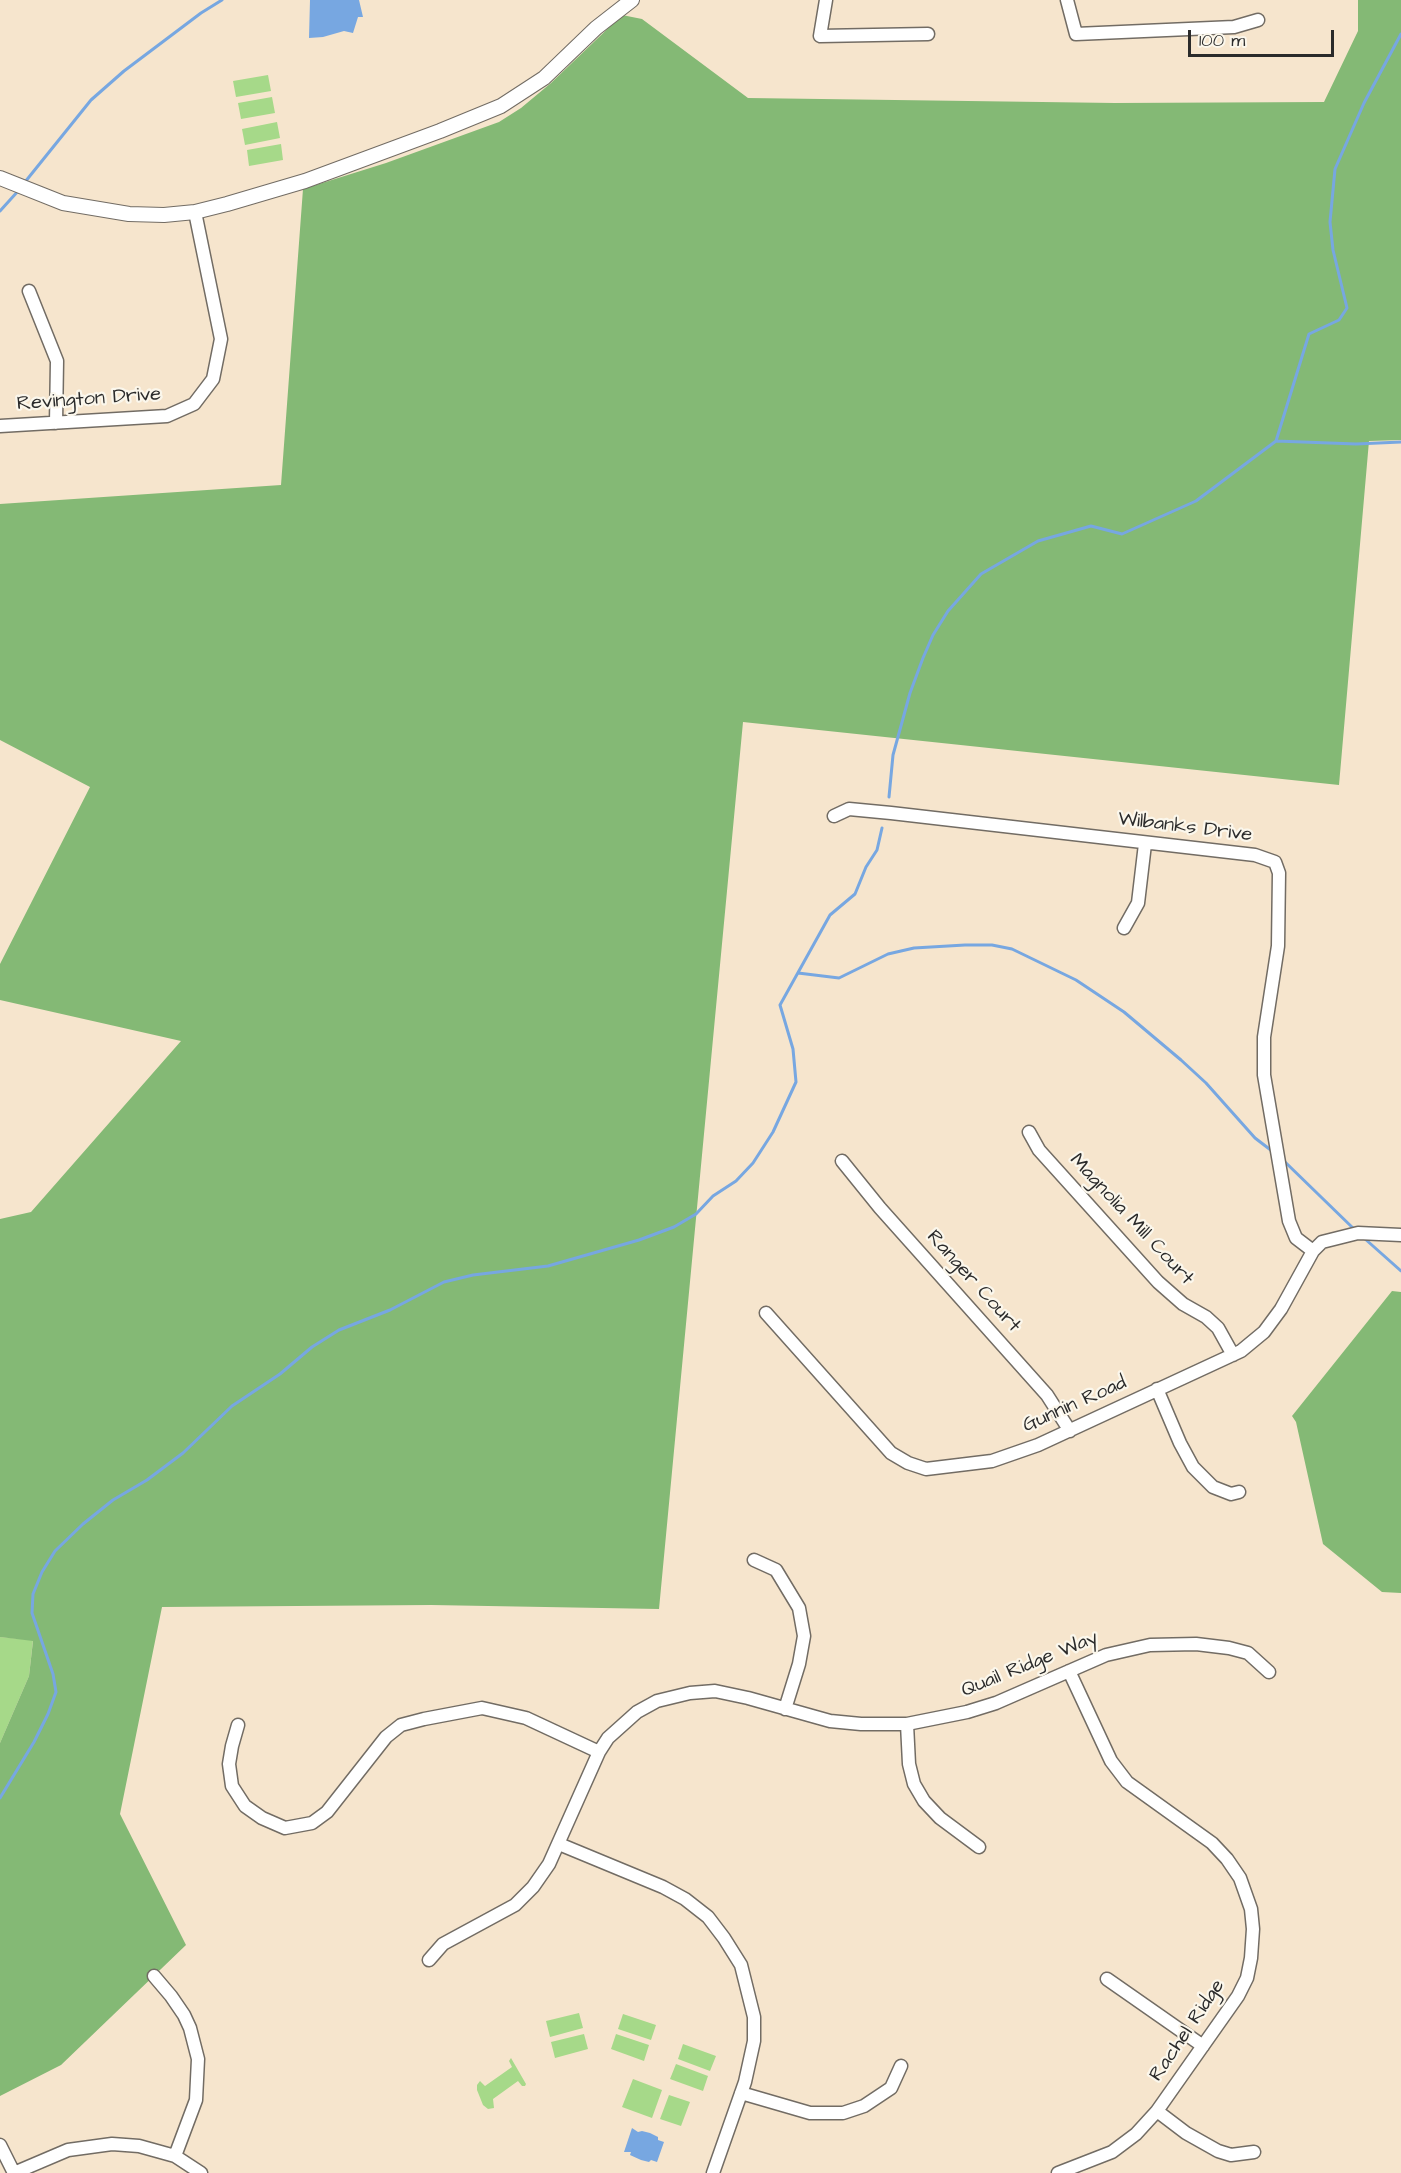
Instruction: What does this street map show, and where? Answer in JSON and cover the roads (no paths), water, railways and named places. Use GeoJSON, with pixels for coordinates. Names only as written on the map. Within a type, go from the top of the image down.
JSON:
{"type":"FeatureCollection","features":[{"type":"Feature","properties":{"kind":"street"},"geometry":{"type":"LineString","coordinates":[[0,178],[63,203],[94,210],[164,215],[195,212],[227,204],[305,180],[440,131],[501,106],[544,78],[596,28],[632,0]]}},
{"type":"Feature","properties":{"kind":"street"},"geometry":{"type":"LineString","coordinates":[[826,0],[820,36],[928,33]]}},
{"type":"Feature","properties":{"kind":"street"},"geometry":{"type":"LineString","coordinates":[[1067,0],[1076,34],[1234,27],[1258,20]]}},
{"type":"Feature","properties":{"kind":"street","name":"Revington Drive"},"geometry":{"type":"LineString","coordinates":[[0,426],[167,416],[194,404],[213,379],[221,339],[195,212]]}},
{"type":"Feature","properties":{"kind":"street"},"geometry":{"type":"LineString","coordinates":[[29,291],[57,361],[56,423]]}},
{"type":"Feature","properties":{"kind":"street","name":"Wilbanks Drive"},"geometry":{"type":"LineString","coordinates":[[834,816],[849,809],[859,810],[1255,855],[1275,862],[1280,873],[1278,946],[1264,1037],[1264,1075],[1288,1221],[1296,1238],[1312,1251]]}},
{"type":"Feature","properties":{"kind":"street"},"geometry":{"type":"LineString","coordinates":[[1124,928],[1138,903],[1145,844]]}},
{"type":"Feature","properties":{"kind":"street","name":"Magnolia Mill Court"},"geometry":{"type":"LineString","coordinates":[[1029,1132],[1039,1150],[1158,1282],[1183,1304],[1206,1317],[1218,1328],[1233,1355]]}},
{"type":"Feature","properties":{"kind":"street","name":"Ranger Court"},"geometry":{"type":"LineString","coordinates":[[842,1161],[880,1208],[1047,1395],[1070,1431]]}},
{"type":"Feature","properties":{"kind":"street"},"geometry":{"type":"LineString","coordinates":[[1312,1251],[1322,1242],[1350,1235],[1401,1235]]}},
{"type":"Feature","properties":{"kind":"street","name":"Gunnin Road"},"geometry":{"type":"LineString","coordinates":[[766,1314],[891,1453],[908,1463],[926,1469],[992,1461],[1038,1445],[1241,1351],[1264,1332],[1281,1310],[1312,1251]]}},
{"type":"Feature","properties":{"kind":"street"},"geometry":{"type":"LineString","coordinates":[[1157,1389],[1193,1467],[1213,1487],[1231,1494],[1239,1492]]}},
{"type":"Feature","properties":{"kind":"street"},"geometry":{"type":"LineString","coordinates":[[754,1560],[776,1570],[799,1608],[804,1636],[799,1664],[785,1709]]}},
{"type":"Feature","properties":{"kind":"street","name":"Quail Ridge Way"},"geometry":{"type":"LineString","coordinates":[[429,1960],[443,1944],[515,1905],[533,1887],[549,1864],[599,1752],[608,1738],[637,1712],[657,1701],[690,1693],[715,1691],[831,1721],[861,1724],[907,1724],[968,1712],[996,1703],[1106,1655],[1128,1649],[1179,1644],[1214,1646],[1248,1653],[1269,1671]]}},
{"type":"Feature","properties":{"kind":"street","name":"Rachel Ridge"},"geometry":{"type":"LineString","coordinates":[[1058,2173],[1112,2152],[1136,2134],[1157,2111],[1239,1996],[1247,1978],[1253,1929],[1251,1909],[1240,1878],[1227,1859],[1212,1842],[1127,1782],[1111,1761],[1069,1671]]}},
{"type":"Feature","properties":{"kind":"street"},"geometry":{"type":"LineString","coordinates":[[238,1725],[229,1764],[231,1786],[245,1806],[262,1818],[285,1828],[312,1823],[327,1812],[386,1737],[401,1725],[424,1719],[483,1708],[526,1718],[599,1752]]}},
{"type":"Feature","properties":{"kind":"street"},"geometry":{"type":"LineString","coordinates":[[907,1724],[909,1764],[914,1784],[924,1801],[940,1818],[979,1848]]}},
{"type":"Feature","properties":{"kind":"street"},"geometry":{"type":"LineString","coordinates":[[559,1844],[648,1880],[685,1899],[708,1917],[745,1972],[754,2017],[754,2041],[741,2093],[713,2173]]}},
{"type":"Feature","properties":{"kind":"street"},"geometry":{"type":"LineString","coordinates":[[154,1976],[184,2015],[198,2059],[196,2100],[175,2156]]}},
{"type":"Feature","properties":{"kind":"street"},"geometry":{"type":"LineString","coordinates":[[1107,1978],[1203,2046]]}},
{"type":"Feature","properties":{"kind":"street"},"geometry":{"type":"LineString","coordinates":[[741,2093],[810,2113],[843,2113],[864,2106],[891,2088],[901,2066]]}},
{"type":"Feature","properties":{"kind":"street"},"geometry":{"type":"LineString","coordinates":[[1157,2111],[1186,2133],[1218,2151],[1231,2155],[1254,2152]]}},
{"type":"Feature","properties":{"kind":"street"},"geometry":{"type":"LineString","coordinates":[[0,2145],[14,2173],[68,2150],[100,2145],[139,2146],[175,2156],[201,2173]]}},
{"type":"Feature","properties":{"kind":"water"},"geometry":{"type":"Polygon","coordinates":[[[310,0],[359,0],[363,17],[358,17],[353,33],[344,31],[309,38],[310,0]]]}},
{"type":"Feature","properties":{"kind":"water"},"geometry":{"type":"Polygon","coordinates":[[[632,2128],[638,2132],[650,2133],[664,2142],[657,2162],[641,2160],[630,2155],[631,2152],[624,2152],[632,2128]]]}},
{"type":"Feature","properties":{"kind":"waterway"},"geometry":{"type":"LineString","coordinates":[[25,182],[91,100],[124,71],[222,0]]}},
{"type":"Feature","properties":{"kind":"waterway"},"geometry":{"type":"LineString","coordinates":[[889,797],[893,755],[910,693],[923,658],[933,635],[948,611],[981,574],[1038,541],[1091,526],[1122,534],[1196,501],[1276,441],[1309,334],[1339,320],[1347,308],[1333,250],[1330,222],[1335,169],[1364,103],[1401,34]]}},
{"type":"Feature","properties":{"kind":"waterway"},"geometry":{"type":"LineString","coordinates":[[0,211],[19,190]]}},
{"type":"Feature","properties":{"kind":"waterway"},"geometry":{"type":"LineString","coordinates":[[1276,441],[1356,444],[1401,442]]}},
{"type":"Feature","properties":{"kind":"waterway"},"geometry":{"type":"LineString","coordinates":[[0,1798],[34,1742],[56,1692],[53,1674],[32,1613],[33,1594],[42,1572],[55,1551],[83,1524],[113,1500],[147,1480],[183,1453],[232,1406],[339,1330],[390,1310],[444,1282],[473,1275],[548,1266],[639,1240],[674,1227],[696,1214],[713,1196],[736,1181],[753,1163],[773,1132],[796,1082],[793,1049],[780,1005],[830,915],[855,894],[866,867],[877,850],[882,828]]}},
{"type":"Feature","properties":{"kind":"waterway"},"geometry":{"type":"LineString","coordinates":[[798,973],[839,978],[888,954],[914,948],[992,945],[1012,949],[1076,980],[1124,1012],[1206,1083],[1255,1138],[1272,1151]]}},
{"type":"Feature","properties":{"kind":"waterway"},"geometry":{"type":"LineString","coordinates":[[1284,1161],[1355,1230]]}},
{"type":"Feature","properties":{"kind":"waterway"},"geometry":{"type":"LineString","coordinates":[[1364,1238],[1401,1271]]}}]}
